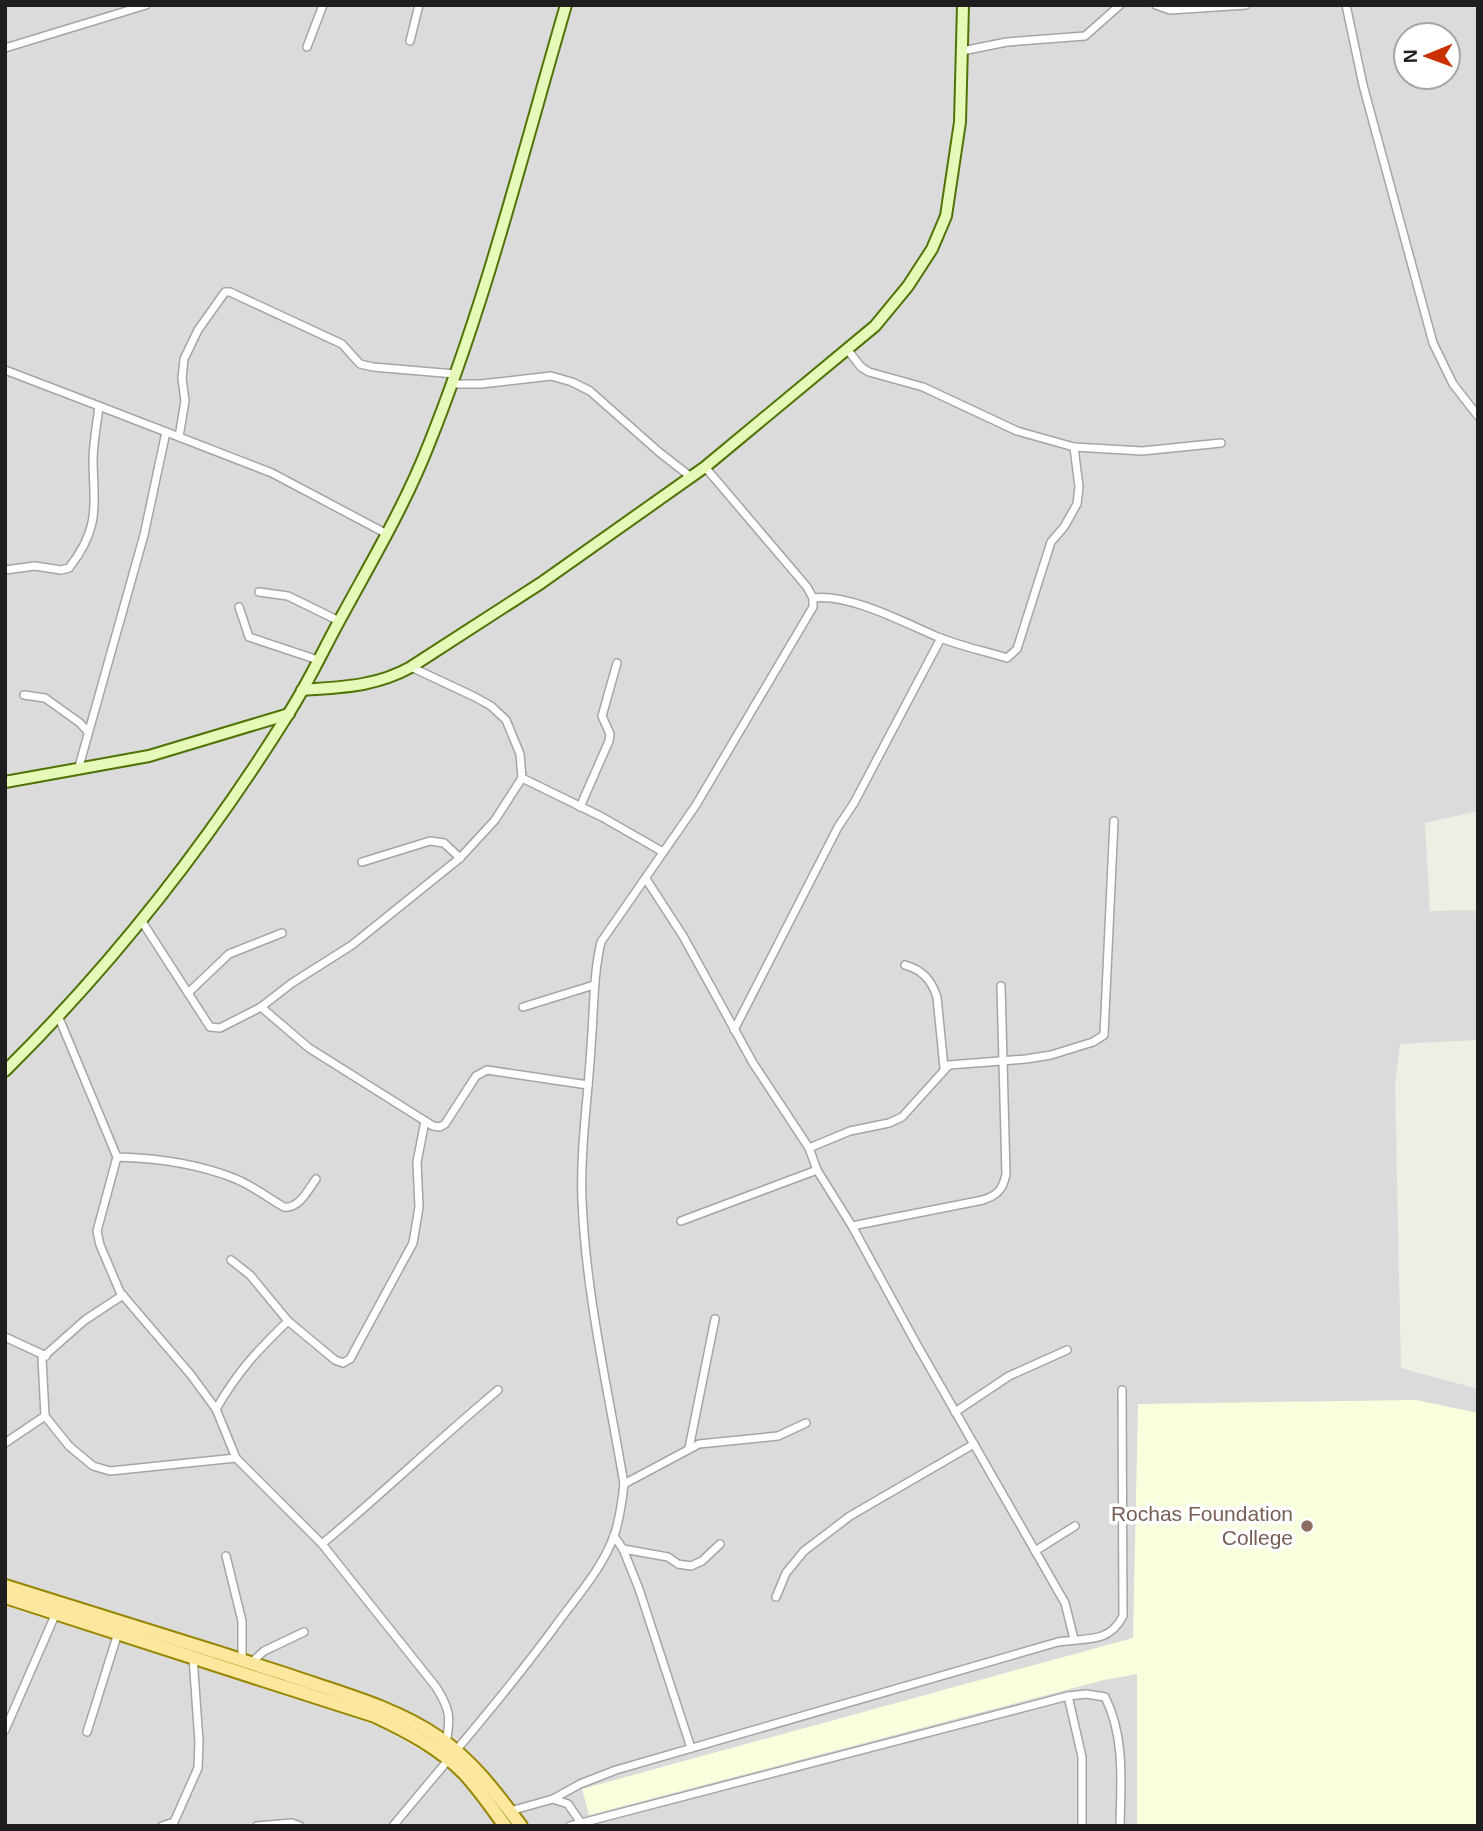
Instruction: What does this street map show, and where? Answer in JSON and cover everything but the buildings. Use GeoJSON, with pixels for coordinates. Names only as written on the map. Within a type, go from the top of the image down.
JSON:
{"type":"FeatureCollection","features":[{"type":"Feature","properties":{"kind":"main road"},"geometry":{"type":"LineString","coordinates":[[5,1586],[246,1662],[384,1709],[411,1721],[446,1743],[464,1774],[505,1826]]}},
{"type":"Feature","properties":{"kind":"main road"},"geometry":{"type":"LineString","coordinates":[[5,1597],[375,1716],[453,1756],[484,1778],[521,1826]]}},
{"type":"Feature","properties":{"kind":"street"},"geometry":{"type":"LineString","coordinates":[[5,48],[146,5]]}},
{"type":"Feature","properties":{"kind":"street"},"geometry":{"type":"LineString","coordinates":[[307,47],[323,5]]}},
{"type":"Feature","properties":{"kind":"street"},"geometry":{"type":"LineString","coordinates":[[410,41],[419,5]]}},
{"type":"Feature","properties":{"kind":"street"},"geometry":{"type":"LineString","coordinates":[[5,1071],[59,1018],[141,920],[220,819],[289,713],[387,534],[428,446],[470,332],[566,5]]}},
{"type":"Feature","properties":{"kind":"street"},"geometry":{"type":"LineString","coordinates":[[302,690],[361,685],[391,678],[411,667],[541,583],[705,467],[875,326],[908,286],[932,249],[946,216],[960,122],[963,5]]}},
{"type":"Feature","properties":{"kind":"street"},"geometry":{"type":"LineString","coordinates":[[962,51],[1007,42],[1085,36],[1120,5]]}},
{"type":"Feature","properties":{"kind":"street"},"geometry":{"type":"LineString","coordinates":[[1156,5],[1171,10],[1246,5]]}},
{"type":"Feature","properties":{"kind":"street"},"geometry":{"type":"LineString","coordinates":[[1346,5],[1363,85],[1433,343],[1453,384],[1478,416]]}},
{"type":"Feature","properties":{"kind":"street"},"geometry":{"type":"LineString","coordinates":[[179,437],[185,401],[181,378],[184,359],[198,330],[225,292],[230,292],[342,344],[360,364],[481,384],[551,376],[572,382],[590,391],[691,477]]}},
{"type":"Feature","properties":{"kind":"street"},"geometry":{"type":"LineString","coordinates":[[847,349],[861,367],[869,372],[923,387],[1017,431],[1074,447],[1142,451],[1221,443]]}},
{"type":"Feature","properties":{"kind":"street"},"geometry":{"type":"LineString","coordinates":[[5,370],[272,473],[387,534]]}},
{"type":"Feature","properties":{"kind":"street"},"geometry":{"type":"LineString","coordinates":[[5,570],[34,566],[61,570],[69,568],[89,539],[94,521],[96,489],[93,458],[99,407]]}},
{"type":"Feature","properties":{"kind":"street"},"geometry":{"type":"LineString","coordinates":[[78,770],[144,534],[166,432]]}},
{"type":"Feature","properties":{"kind":"street"},"geometry":{"type":"LineString","coordinates":[[813,597],[825,596],[853,603],[941,638],[1007,658],[1015,653],[1051,542],[1064,527],[1077,504],[1079,487],[1074,447]]}},
{"type":"Feature","properties":{"kind":"street"},"geometry":{"type":"LineString","coordinates":[[393,1826],[540,1648],[587,1584],[614,1536],[622,1508],[624,1483],[594,1328],[582,1199],[584,1121],[595,967],[601,942],[696,805],[813,607],[813,597],[807,587],[705,467]]}},
{"type":"Feature","properties":{"kind":"street"},"geometry":{"type":"LineString","coordinates":[[259,592],[288,596],[339,621]]}},
{"type":"Feature","properties":{"kind":"street"},"geometry":{"type":"LineString","coordinates":[[239,607],[249,637],[318,660]]}},
{"type":"Feature","properties":{"kind":"street"},"geometry":{"type":"LineString","coordinates":[[734,1030],[838,827],[854,803],[941,638]]}},
{"type":"Feature","properties":{"kind":"street"},"geometry":{"type":"LineString","coordinates":[[580,807],[610,741],[610,734],[602,716],[617,663]]}},
{"type":"Feature","properties":{"kind":"street"},"geometry":{"type":"LineString","coordinates":[[141,920],[209,1027],[214,1029],[261,1007],[292,983],[352,945],[460,858],[495,820],[522,778],[520,754],[506,720],[491,706],[411,667]]}},
{"type":"Feature","properties":{"kind":"street"},"geometry":{"type":"LineString","coordinates":[[24,695],[46,698],[88,732]]}},
{"type":"Feature","properties":{"kind":"street"},"geometry":{"type":"LineString","coordinates":[[5,782],[149,756],[289,713]]}},
{"type":"Feature","properties":{"kind":"street"},"geometry":{"type":"LineString","coordinates":[[522,778],[663,852]]}},
{"type":"Feature","properties":{"kind":"street"},"geometry":{"type":"LineString","coordinates":[[809,1147],[850,1131],[889,1123],[902,1117],[931,1087],[944,1068],[954,1063],[1051,1055],[1093,1042],[1104,1035],[1114,821]]}},
{"type":"Feature","properties":{"kind":"street"},"geometry":{"type":"LineString","coordinates":[[362,862],[429,841],[444,843],[460,858]]}},
{"type":"Feature","properties":{"kind":"street"},"geometry":{"type":"LineString","coordinates":[[646,879],[683,936],[752,1063],[809,1147],[817,1170],[852,1226],[1065,1603],[1074,1639]]}},
{"type":"Feature","properties":{"kind":"street"},"geometry":{"type":"LineString","coordinates":[[188,993],[229,954],[282,933]]}},
{"type":"Feature","properties":{"kind":"street"},"geometry":{"type":"LineString","coordinates":[[905,965],[921,970],[934,986],[944,1068]]}},
{"type":"Feature","properties":{"kind":"street"},"geometry":{"type":"LineString","coordinates":[[523,1007],[594,985]]}},
{"type":"Feature","properties":{"kind":"street"},"geometry":{"type":"LineString","coordinates":[[852,1226],[983,1200],[995,1196],[1003,1188],[1006,1174],[1001,986]]}},
{"type":"Feature","properties":{"kind":"street"},"geometry":{"type":"LineString","coordinates":[[261,1007],[309,1048],[425,1121],[440,1127],[445,1124],[476,1076],[487,1070],[588,1085]]}},
{"type":"Feature","properties":{"kind":"street"},"geometry":{"type":"LineString","coordinates":[[59,1018],[117,1157],[97,1231],[100,1245],[123,1295],[191,1375],[216,1409],[236,1458],[321,1544],[436,1687],[447,1704],[451,1721],[446,1743]]}},
{"type":"Feature","properties":{"kind":"street"},"geometry":{"type":"LineString","coordinates":[[231,1261],[250,1275],[288,1321],[335,1360],[343,1363],[351,1359],[413,1243],[419,1207],[417,1162],[425,1121]]}},
{"type":"Feature","properties":{"kind":"street"},"geometry":{"type":"LineString","coordinates":[[117,1157],[146,1158],[205,1169],[238,1180],[284,1208],[295,1206],[316,1179]]}},
{"type":"Feature","properties":{"kind":"street"},"geometry":{"type":"LineString","coordinates":[[681,1221],[817,1170]]}},
{"type":"Feature","properties":{"kind":"street"},"geometry":{"type":"LineString","coordinates":[[123,1295],[85,1320],[42,1358],[45,1416],[69,1446],[93,1466],[110,1471],[236,1458]]}},
{"type":"Feature","properties":{"kind":"street"},"geometry":{"type":"LineString","coordinates":[[689,1448],[715,1319]]}},
{"type":"Feature","properties":{"kind":"street"},"geometry":{"type":"LineString","coordinates":[[216,1409],[235,1377],[252,1356],[288,1321]]}},
{"type":"Feature","properties":{"kind":"street"},"geometry":{"type":"LineString","coordinates":[[5,1336],[46,1356]]}},
{"type":"Feature","properties":{"kind":"street"},"geometry":{"type":"LineString","coordinates":[[956,1412],[1009,1376],[1067,1350]]}},
{"type":"Feature","properties":{"kind":"street"},"geometry":{"type":"LineString","coordinates":[[321,1544],[498,1390]]}},
{"type":"Feature","properties":{"kind":"street"},"geometry":{"type":"LineString","coordinates":[[510,1811],[553,1799],[580,1784],[616,1770],[1058,1642],[1074,1639],[1088,1641],[1109,1634],[1124,1616],[1122,1390]]}},
{"type":"Feature","properties":{"kind":"street"},"geometry":{"type":"LineString","coordinates":[[5,1443],[45,1416]]}},
{"type":"Feature","properties":{"kind":"street"},"geometry":{"type":"LineString","coordinates":[[624,1483],[689,1448],[718,1441],[778,1436],[806,1423]]}},
{"type":"Feature","properties":{"kind":"street"},"geometry":{"type":"LineString","coordinates":[[776,1597],[786,1573],[804,1551],[850,1516],[974,1444]]}},
{"type":"Feature","properties":{"kind":"street"},"geometry":{"type":"LineString","coordinates":[[1035,1551],[1075,1526]]}},
{"type":"Feature","properties":{"kind":"street"},"geometry":{"type":"LineString","coordinates":[[614,1536],[623,1549],[639,1589],[691,1748]]}},
{"type":"Feature","properties":{"kind":"street"},"geometry":{"type":"LineString","coordinates":[[623,1549],[668,1557],[678,1564],[691,1566],[702,1561],[720,1544]]}},
{"type":"Feature","properties":{"kind":"street"},"geometry":{"type":"LineString","coordinates":[[226,1556],[242,1621],[246,1662],[304,1632]]}},
{"type":"Feature","properties":{"kind":"street"},"geometry":{"type":"LineString","coordinates":[[5,1730],[56,1612]]}},
{"type":"Feature","properties":{"kind":"street"},"geometry":{"type":"LineString","coordinates":[[87,1732],[119,1632]]}},
{"type":"Feature","properties":{"kind":"street"},"geometry":{"type":"LineString","coordinates":[[162,1826],[178,1824],[198,1768],[199,1742],[193,1657]]}},
{"type":"Feature","properties":{"kind":"street"},"geometry":{"type":"LineString","coordinates":[[570,1826],[1069,1696],[1086,1694],[1105,1696],[1113,1713],[1119,1742],[1120,1826]]}},
{"type":"Feature","properties":{"kind":"street"},"geometry":{"type":"LineString","coordinates":[[1069,1696],[1082,1757],[1082,1826]]}},
{"type":"Feature","properties":{"kind":"street"},"geometry":{"type":"LineString","coordinates":[[553,1799],[568,1804],[581,1823]]}},
{"type":"Feature","properties":{"kind":"street"},"geometry":{"type":"LineString","coordinates":[[257,1826],[292,1823],[300,1826]]}},
{"type":"Feature","properties":{"kind":"shaded area"},"geometry":{"type":"Polygon","coordinates":[[[5,5],[1478,5],[1478,811],[1425,823],[1430,911],[1475,910],[1478,933],[1478,1040],[1400,1044],[1395,1085],[1401,1368],[1478,1389],[1478,1826],[529,1826],[480,1763],[458,1743],[419,1717],[329,1681],[5,1578],[5,5]]]}},
{"type":"Feature","properties":{"kind":"shaded area","name":"Rochas Foundation College"},"geometry":{"type":"Polygon","coordinates":[[[1416,1400],[1478,1413],[1478,1826],[1137,1826],[1137,1674],[1104,1680],[589,1815],[582,1789],[1133,1638],[1138,1404],[1416,1400]]]}},
{"type":"Feature","properties":{"kind":"shaded area"},"geometry":{"type":"Polygon","coordinates":[[[5,1606],[320,1705],[378,1726],[437,1759],[463,1781],[497,1826],[5,1826],[5,1606]]]}},
{"type":"Feature","properties":{"kind":"place","name":"Rochas Foundation College"},"geometry":{"type":"Point","coordinates":[1307,1526]}}]}
